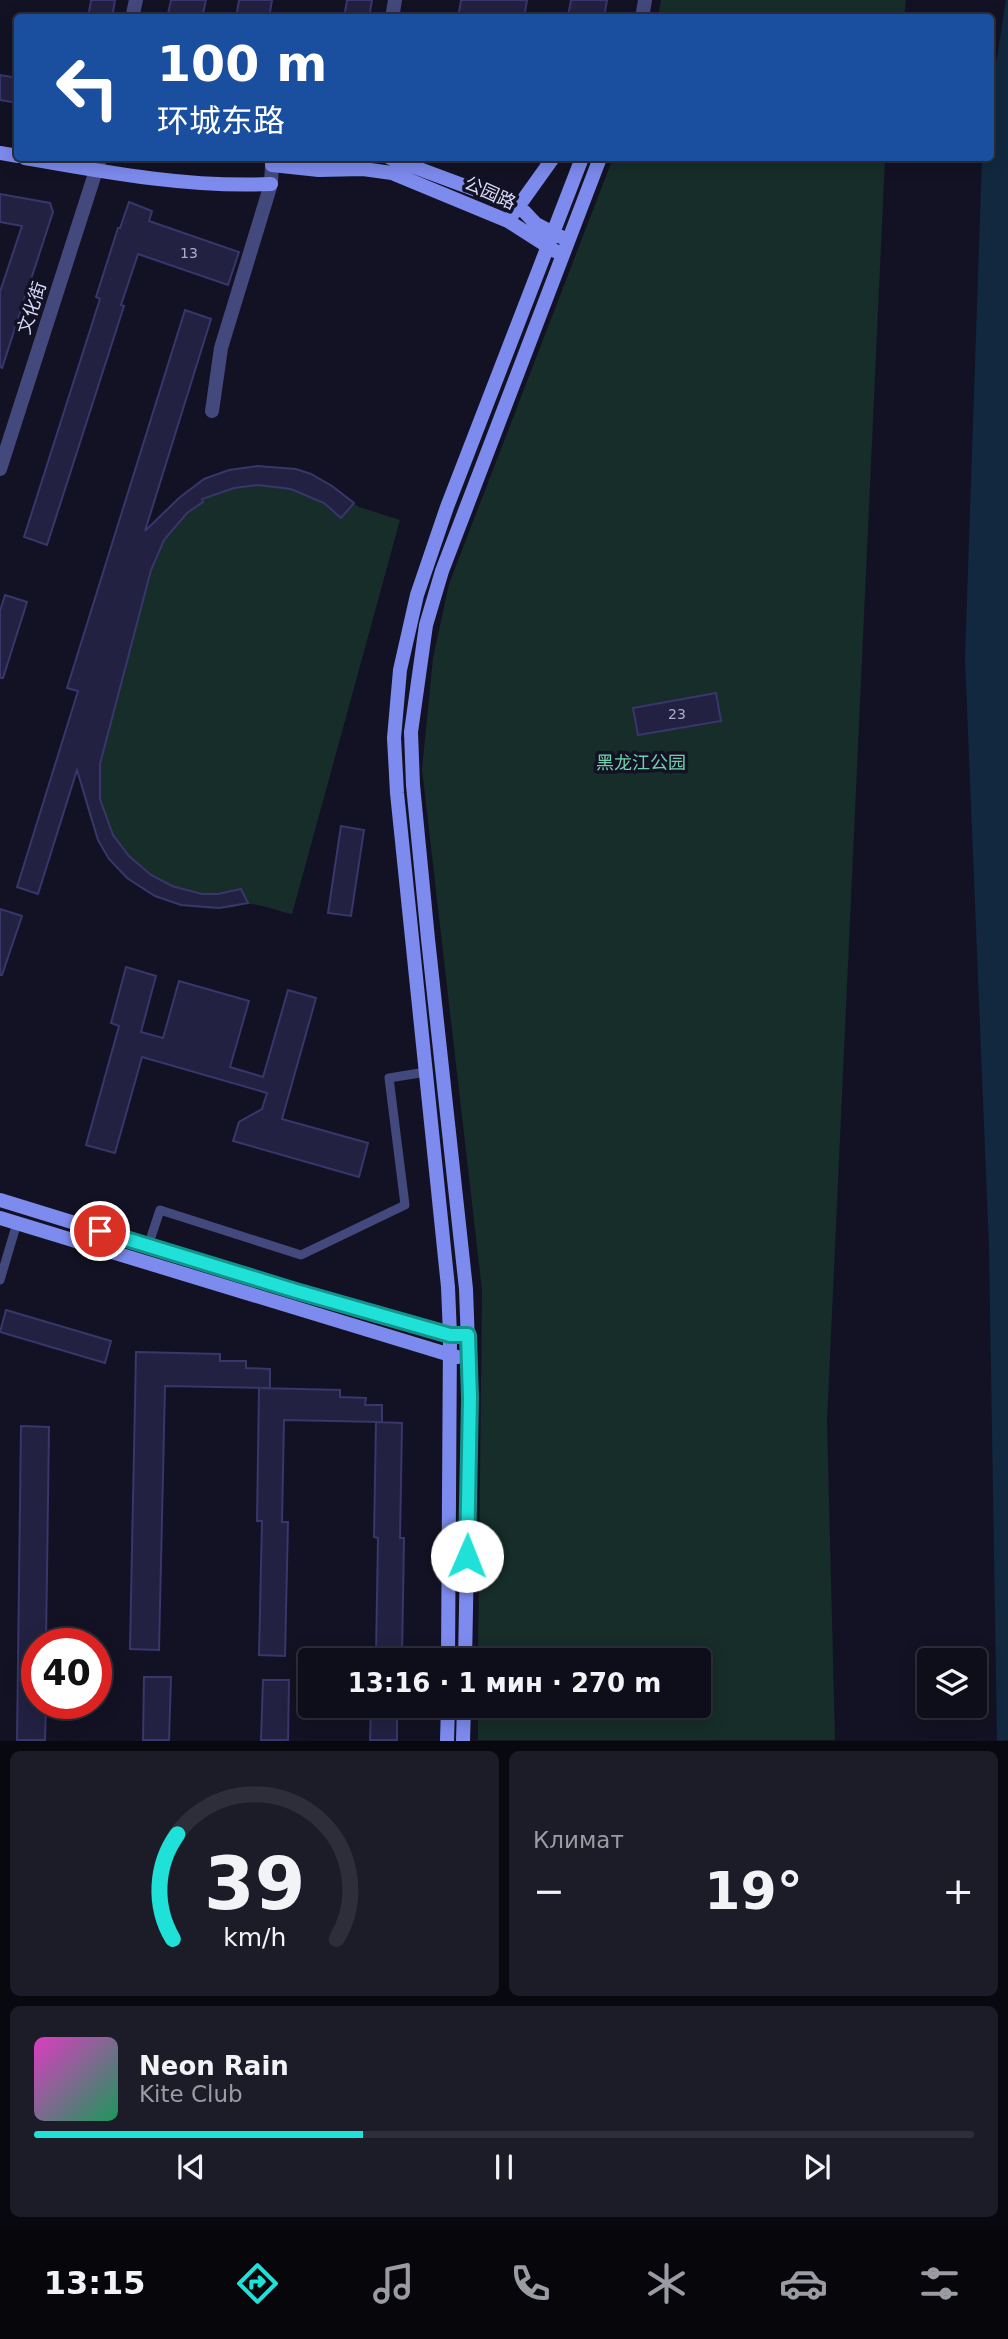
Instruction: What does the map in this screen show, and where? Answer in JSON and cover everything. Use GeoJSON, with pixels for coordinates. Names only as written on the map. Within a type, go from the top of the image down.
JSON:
{"type":"FeatureCollection","features":[{"type":"Feature","properties":{"kind":"street"},"geometry":{"type":"LineString","coordinates":[[61,161],[98,164],[235,186],[271,184]]}},
{"type":"Feature","properties":{"kind":"street"},"geometry":{"type":"LineString","coordinates":[[212,411],[222,348],[271,184],[272,165],[293,161]]}},
{"type":"Feature","properties":{"kind":"street","name":"公园路"},"geometry":{"type":"LineString","coordinates":[[398,161],[519,206],[536,223],[568,240]]}},
{"type":"Feature","properties":{"kind":"street"},"geometry":{"type":"LineString","coordinates":[[508,221],[551,161]]}},
{"type":"Feature","properties":{"kind":"street"},"geometry":{"type":"LineString","coordinates":[[448,1648],[451,1356],[448,1287],[397,793],[394,738],[400,670],[428,561],[581,161]]}},
{"type":"Feature","properties":{"kind":"street"},"geometry":{"type":"LineString","coordinates":[[465,1648],[470,1398],[466,1289],[413,785],[411,732],[426,625],[442,571],[599,161]]}},
{"type":"Feature","properties":{"kind":"street","name":"公园路"},"geometry":{"type":"LineString","coordinates":[[272,165],[318,170],[364,163],[508,221],[547,248],[563,255]]}},
{"type":"Feature","properties":{"kind":"street","name":"文化街"},"geometry":{"type":"LineString","coordinates":[[0,469],[98,164]]}},
{"type":"Feature","properties":{"kind":"street"},"geometry":{"type":"LineString","coordinates":[[0,1200],[450,1335],[468,1335]]}},
{"type":"Feature","properties":{"kind":"street"},"geometry":{"type":"LineString","coordinates":[[0,1218],[451,1356],[468,1358]]}},
{"type":"Feature","properties":{"kind":"street"},"geometry":{"type":"LineString","coordinates":[[447,1741],[448,1718]]}},
{"type":"Feature","properties":{"kind":"street"},"geometry":{"type":"LineString","coordinates":[[463,1741],[464,1718]]}},
{"type":"Feature","properties":{"kind":"lane"},"geometry":{"type":"LineString","coordinates":[[148,1246],[160,1210],[301,1255],[405,1205],[388,1078],[426,1072]]}},
{"type":"Feature","properties":{"kind":"lane"},"geometry":{"type":"LineString","coordinates":[[0,1277],[17,1223]]}},
{"type":"Feature","properties":{"kind":"green space"},"geometry":{"type":"Polygon","coordinates":[[[661,0],[906,0],[904,14],[659,14],[661,0]]]}},
{"type":"Feature","properties":{"kind":"green space","name":"黑龙江公园"},"geometry":{"type":"Polygon","coordinates":[[[612,161],[885,161],[827,1421],[835,1740],[478,1740],[478,1718],[711,1718],[711,1648],[478,1648],[482,1290],[422,769],[433,658],[449,584],[612,161]]]}},
{"type":"Feature","properties":{"kind":"green space"},"geometry":{"type":"Polygon","coordinates":[[[257,466],[296,469],[311,474],[359,507],[400,520],[292,914],[248,904],[214,909],[176,904],[153,895],[134,883],[117,868],[104,849],[86,804],[82,779],[153,527],[175,502],[198,484],[225,473],[257,466]]]}},
{"type":"Feature","properties":{"kind":"water"},"geometry":{"type":"Polygon","coordinates":[[[1008,0],[1008,1740],[997,1741],[989,1248],[965,658],[982,161],[994,161],[994,76],[1008,0]]]}},
{"type":"Feature","properties":{"kind":"building"},"geometry":{"type":"Polygon","coordinates":[[[91,0],[115,0],[113,14],[89,14],[91,0]]]}},
{"type":"Feature","properties":{"kind":"building"},"geometry":{"type":"Polygon","coordinates":[[[171,0],[206,0],[203,14],[168,14],[171,0]]]}},
{"type":"Feature","properties":{"kind":"building"},"geometry":{"type":"Polygon","coordinates":[[[239,0],[272,0],[270,14],[237,14],[239,0]]]}},
{"type":"Feature","properties":{"kind":"building"},"geometry":{"type":"Polygon","coordinates":[[[347,0],[372,0],[370,14],[345,14],[347,0]]]}},
{"type":"Feature","properties":{"kind":"building"},"geometry":{"type":"Polygon","coordinates":[[[461,0],[527,0],[525,14],[459,14],[461,0]]]}},
{"type":"Feature","properties":{"kind":"building"},"geometry":{"type":"Polygon","coordinates":[[[571,0],[607,0],[605,14],[568,14],[571,0]]]}},
{"type":"Feature","properties":{"kind":"building"},"geometry":{"type":"Polygon","coordinates":[[[0,75],[14,77],[14,102],[0,100],[0,75]]]}},
{"type":"Feature","properties":{"kind":"building"},"geometry":{"type":"Polygon","coordinates":[[[0,194],[50,203],[53,212],[2,368],[0,292],[22,226],[0,222],[0,194]]]}},
{"type":"Feature","properties":{"kind":"building"},"geometry":{"type":"Polygon","coordinates":[[[129,202],[152,211],[149,221],[239,252],[228,285],[138,254],[121,305],[124,306],[47,545],[24,537],[100,299],[96,297],[129,202]]]}},
{"type":"Feature","properties":{"kind":"building"},"geometry":{"type":"Polygon","coordinates":[[[185,310],[211,319],[145,531],[179,498],[204,479],[229,470],[257,466],[296,469],[311,474],[354,503],[341,518],[324,503],[291,489],[258,485],[234,488],[202,499],[203,502],[187,513],[164,540],[151,570],[100,764],[100,799],[113,835],[129,856],[151,875],[172,886],[202,894],[241,889],[248,903],[219,908],[181,905],[155,896],[127,878],[109,859],[98,840],[77,770],[38,894],[17,887],[78,691],[67,688],[185,310]]]}},
{"type":"Feature","properties":{"kind":"building"},"geometry":{"type":"Polygon","coordinates":[[[5,595],[27,602],[3,678],[0,678],[0,611],[5,595]]]}},
{"type":"Feature","properties":{"kind":"building"},"geometry":{"type":"Polygon","coordinates":[[[716,693],[721,721],[638,735],[633,708],[716,693]]]}},
{"type":"Feature","properties":{"kind":"building"},"geometry":{"type":"Polygon","coordinates":[[[341,826],[364,830],[351,916],[328,913],[341,826]]]}},
{"type":"Feature","properties":{"kind":"building"},"geometry":{"type":"Polygon","coordinates":[[[0,909],[22,916],[2,975],[0,975],[0,909]]]}},
{"type":"Feature","properties":{"kind":"building"},"geometry":{"type":"Polygon","coordinates":[[[126,967],[156,976],[141,1032],[163,1038],[179,981],[249,1001],[230,1067],[263,1077],[288,990],[316,998],[282,1119],[368,1143],[359,1177],[233,1141],[239,1122],[262,1109],[267,1093],[142,1057],[115,1153],[86,1145],[119,1026],[111,1023],[126,967]]]}},
{"type":"Feature","properties":{"kind":"building"},"geometry":{"type":"Polygon","coordinates":[[[6,1310],[111,1341],[105,1363],[0,1332],[6,1310]]]}},
{"type":"Feature","properties":{"kind":"building"},"geometry":{"type":"Polygon","coordinates":[[[136,1352],[220,1354],[220,1361],[246,1361],[246,1368],[270,1369],[270,1388],[165,1386],[159,1650],[130,1649],[136,1352]]]}},
{"type":"Feature","properties":{"kind":"building"},"geometry":{"type":"Polygon","coordinates":[[[259,1388],[340,1390],[340,1397],[366,1398],[365,1405],[382,1405],[382,1422],[284,1420],[282,1522],[288,1522],[285,1656],[259,1655],[262,1521],[257,1521],[259,1388]]]}},
{"type":"Feature","properties":{"kind":"building"},"geometry":{"type":"Polygon","coordinates":[[[376,1422],[402,1423],[402,1648],[376,1648],[378,1538],[374,1537],[376,1422]]]}},
{"type":"Feature","properties":{"kind":"building"},"geometry":{"type":"Polygon","coordinates":[[[21,1426],[49,1427],[46,1628],[21,1628],[21,1719],[46,1719],[45,1740],[17,1740],[21,1426]]]}},
{"type":"Feature","properties":{"kind":"building"},"geometry":{"type":"Polygon","coordinates":[[[144,1677],[171,1677],[169,1740],[143,1740],[144,1677]]]}},
{"type":"Feature","properties":{"kind":"building"},"geometry":{"type":"Polygon","coordinates":[[[263,1680],[289,1680],[288,1740],[261,1740],[263,1680]]]}},
{"type":"Feature","properties":{"kind":"building"},"geometry":{"type":"Polygon","coordinates":[[[371,1718],[397,1718],[397,1740],[370,1740],[371,1718]]]}},
{"type":"Feature","properties":{"kind":"route"},"geometry":{"type":"LineString","coordinates":[[100,1231],[450,1335],[468,1335],[470,1398],[467,1556]]}}]}
